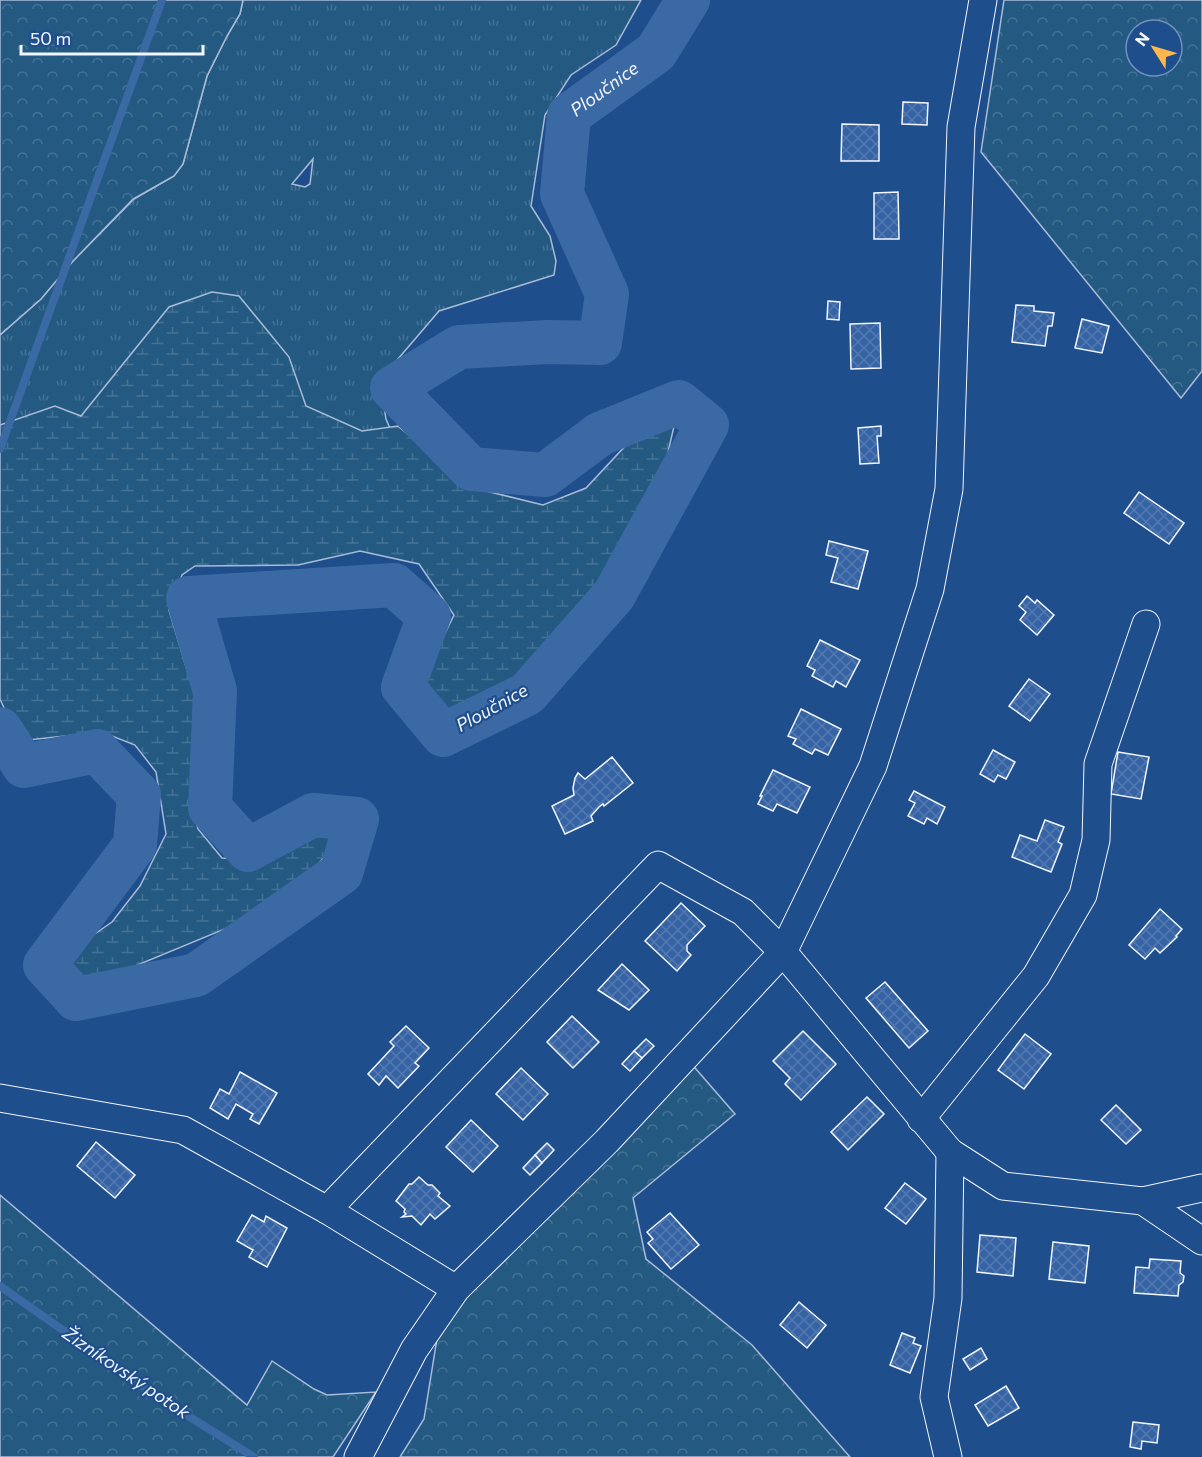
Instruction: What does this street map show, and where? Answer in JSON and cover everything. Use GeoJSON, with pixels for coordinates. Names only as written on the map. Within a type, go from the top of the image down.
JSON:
{"type":"FeatureCollection","features":[{"type":"Feature","properties":{"kind":"street"},"geometry":{"type":"LineString","coordinates":[[358,1457],[414,1350],[456,1289],[607,1141],[783,952],[873,766],[930,589],[949,489],[961,127],[983,0]]}},
{"type":"Feature","properties":{"kind":"street"},"geometry":{"type":"LineString","coordinates":[[921,1119],[1035,976],[1083,895],[1096,840],[1098,764],[1146,624]]}},
{"type":"Feature","properties":{"kind":"street"},"geometry":{"type":"LineString","coordinates":[[327,1210],[658,865],[743,912],[783,952],[950,1152],[1003,1186],[1143,1201],[1202,1188]]}},
{"type":"Feature","properties":{"kind":"street"},"geometry":{"type":"LineString","coordinates":[[0,1098],[183,1130],[327,1210],[456,1289]]}},
{"type":"Feature","properties":{"kind":"street"},"geometry":{"type":"LineString","coordinates":[[948,1457],[934,1397],[948,1298],[950,1152]]}},
{"type":"Feature","properties":{"kind":"street"},"geometry":{"type":"LineString","coordinates":[[1143,1201],[1202,1241]]}},
{"type":"Feature","properties":{"kind":"green space"},"geometry":{"type":"Polygon","coordinates":[[[0,0],[243,0],[240,14],[207,76],[183,164],[174,176],[133,199],[73,261],[41,299],[0,335],[0,0]]]}},
{"type":"Feature","properties":{"kind":"green space"},"geometry":{"type":"Polygon","coordinates":[[[243,0],[641,0],[616,45],[571,75],[545,115],[531,206],[550,236],[556,261],[554,275],[439,311],[380,380],[386,419],[405,463],[412,549],[242,535],[0,666],[0,335],[41,299],[73,261],[134,199],[174,176],[183,164],[207,76],[240,14],[243,0]],[[313,159],[292,184],[305,187],[310,184],[313,159]]]}},
{"type":"Feature","properties":{"kind":"green space"},"geometry":{"type":"Polygon","coordinates":[[[1004,0],[1202,0],[1202,371],[1181,398],[981,152],[1004,0]]]}},
{"type":"Feature","properties":{"kind":"green space"},"geometry":{"type":"Polygon","coordinates":[[[212,292],[239,296],[289,357],[306,406],[362,431],[398,426],[470,487],[543,505],[586,488],[630,441],[675,422],[663,474],[555,658],[434,721],[425,714],[425,674],[454,615],[419,564],[360,551],[298,565],[195,566],[182,575],[169,610],[206,733],[192,808],[198,829],[222,858],[257,860],[330,826],[338,842],[280,906],[99,981],[61,972],[57,960],[112,922],[140,886],[166,834],[156,772],[135,745],[102,732],[19,741],[0,699],[0,425],[55,406],[81,416],[169,307],[212,292]]]}},
{"type":"Feature","properties":{"kind":"green space"},"geometry":{"type":"Polygon","coordinates":[[[689,1061],[735,1114],[633,1198],[646,1259],[752,1345],[850,1457],[400,1457],[424,1419],[440,1320],[689,1061]]]}},
{"type":"Feature","properties":{"kind":"green space"},"geometry":{"type":"Polygon","coordinates":[[[0,1195],[247,1405],[272,1361],[327,1395],[376,1392],[333,1457],[0,1457],[0,1195]]]}},
{"type":"Feature","properties":{"kind":"building"},"geometry":{"type":"Polygon","coordinates":[[[903,102],[928,103],[927,125],[902,124],[903,102]]]}},
{"type":"Feature","properties":{"kind":"building"},"geometry":{"type":"Polygon","coordinates":[[[842,124],[879,125],[879,161],[841,161],[842,124]]]}},
{"type":"Feature","properties":{"kind":"building"},"geometry":{"type":"Polygon","coordinates":[[[898,192],[899,239],[874,239],[874,193],[898,192]]]}},
{"type":"Feature","properties":{"kind":"building"},"geometry":{"type":"Polygon","coordinates":[[[828,301],[840,302],[839,320],[827,319],[828,301]]]}},
{"type":"Feature","properties":{"kind":"building"},"geometry":{"type":"Polygon","coordinates":[[[1016,305],[1034,306],[1034,311],[1054,313],[1052,326],[1048,326],[1045,346],[1012,342],[1016,305]]]}},
{"type":"Feature","properties":{"kind":"building"},"geometry":{"type":"Polygon","coordinates":[[[1082,319],[1109,326],[1102,353],[1075,348],[1082,319]]]}},
{"type":"Feature","properties":{"kind":"building"},"geometry":{"type":"Polygon","coordinates":[[[880,323],[881,368],[851,369],[850,324],[880,323]]]}},
{"type":"Feature","properties":{"kind":"building"},"geometry":{"type":"Polygon","coordinates":[[[881,426],[881,436],[877,436],[879,463],[860,464],[858,428],[881,426]]]}},
{"type":"Feature","properties":{"kind":"building"},"geometry":{"type":"Polygon","coordinates":[[[1139,492],[1184,523],[1169,544],[1124,513],[1139,492]]]}},
{"type":"Feature","properties":{"kind":"building"},"geometry":{"type":"Polygon","coordinates":[[[829,541],[868,551],[858,589],[831,582],[838,558],[826,555],[829,541]]]}},
{"type":"Feature","properties":{"kind":"building"},"geometry":{"type":"Polygon","coordinates":[[[1027,596],[1035,603],[1037,600],[1054,615],[1037,635],[1020,620],[1026,612],[1019,606],[1027,596]]]}},
{"type":"Feature","properties":{"kind":"building"},"geometry":{"type":"Polygon","coordinates":[[[820,640],[860,660],[846,687],[836,681],[833,687],[812,676],[815,670],[807,666],[820,640]]]}},
{"type":"Feature","properties":{"kind":"building"},"geometry":{"type":"Polygon","coordinates":[[[1029,679],[1050,694],[1030,721],[1009,706],[1029,679]]]}},
{"type":"Feature","properties":{"kind":"building"},"geometry":{"type":"Polygon","coordinates":[[[801,709],[841,729],[828,755],[815,749],[812,754],[793,744],[796,739],[788,736],[801,709]]]}},
{"type":"Feature","properties":{"kind":"building"},"geometry":{"type":"Polygon","coordinates":[[[993,750],[1015,762],[1006,779],[998,775],[994,782],[980,774],[993,750]]]}},
{"type":"Feature","properties":{"kind":"building"},"geometry":{"type":"Polygon","coordinates":[[[1118,752],[1149,757],[1141,799],[1111,794],[1118,752]]]}},
{"type":"Feature","properties":{"kind":"building"},"geometry":{"type":"Polygon","coordinates":[[[612,757],[633,783],[604,806],[603,804],[599,807],[591,816],[593,821],[565,834],[552,806],[574,795],[573,788],[578,773],[585,779],[612,757]]]}},
{"type":"Feature","properties":{"kind":"building"},"geometry":{"type":"Polygon","coordinates":[[[773,770],[810,787],[797,813],[777,804],[773,811],[758,804],[773,770]]]}},
{"type":"Feature","properties":{"kind":"building"},"geometry":{"type":"Polygon","coordinates":[[[914,791],[945,807],[937,824],[927,818],[924,824],[908,816],[915,803],[909,800],[914,791]]]}},
{"type":"Feature","properties":{"kind":"building"},"geometry":{"type":"Polygon","coordinates":[[[1045,820],[1064,827],[1058,842],[1062,844],[1051,872],[1012,857],[1020,835],[1037,841],[1045,820]]]}},
{"type":"Feature","properties":{"kind":"building"},"geometry":{"type":"Polygon","coordinates":[[[681,903],[705,926],[687,945],[687,951],[691,955],[677,971],[645,941],[681,903]]]}},
{"type":"Feature","properties":{"kind":"building"},"geometry":{"type":"Polygon","coordinates":[[[1160,909],[1182,929],[1160,953],[1155,948],[1145,959],[1129,945],[1160,909]]]}},
{"type":"Feature","properties":{"kind":"building"},"geometry":{"type":"Polygon","coordinates":[[[622,964],[649,990],[629,1010],[598,990],[622,964]]]}},
{"type":"Feature","properties":{"kind":"building"},"geometry":{"type":"Polygon","coordinates":[[[885,982],[928,1031],[909,1048],[866,998],[885,982]]]}},
{"type":"Feature","properties":{"kind":"building"},"geometry":{"type":"Polygon","coordinates":[[[572,1016],[599,1042],[573,1068],[547,1042],[572,1016]]]}},
{"type":"Feature","properties":{"kind":"building"},"geometry":{"type":"Polygon","coordinates":[[[406,1026],[429,1048],[415,1063],[419,1066],[398,1088],[386,1076],[379,1085],[368,1074],[394,1046],[390,1042],[406,1026]]]}},
{"type":"Feature","properties":{"kind":"building"},"geometry":{"type":"Polygon","coordinates":[[[803,1031],[836,1064],[801,1100],[785,1084],[790,1078],[773,1061],[803,1031]]]}},
{"type":"Feature","properties":{"kind":"building"},"geometry":{"type":"Polygon","coordinates":[[[1025,1034],[1051,1054],[1024,1089],[998,1070],[1025,1034]]]}},
{"type":"Feature","properties":{"kind":"building"},"geometry":{"type":"Polygon","coordinates":[[[646,1039],[654,1046],[642,1058],[634,1051],[646,1039]]]}},
{"type":"Feature","properties":{"kind":"building"},"geometry":{"type":"Polygon","coordinates":[[[634,1051],[642,1058],[630,1071],[622,1064],[634,1051]]]}},
{"type":"Feature","properties":{"kind":"building"},"geometry":{"type":"Polygon","coordinates":[[[521,1068],[548,1094],[523,1120],[496,1094],[521,1068]]]}},
{"type":"Feature","properties":{"kind":"building"},"geometry":{"type":"Polygon","coordinates":[[[240,1072],[277,1093],[259,1124],[250,1119],[253,1114],[236,1104],[228,1119],[210,1108],[220,1089],[229,1094],[240,1072]]]}},
{"type":"Feature","properties":{"kind":"building"},"geometry":{"type":"Polygon","coordinates":[[[867,1097],[884,1114],[848,1150],[831,1132],[867,1097]]]}},
{"type":"Feature","properties":{"kind":"building"},"geometry":{"type":"Polygon","coordinates":[[[1116,1105],[1141,1130],[1126,1144],[1101,1120],[1116,1105]]]}},
{"type":"Feature","properties":{"kind":"building"},"geometry":{"type":"Polygon","coordinates":[[[471,1120],[498,1146],[473,1172],[446,1147],[471,1120]]]}},
{"type":"Feature","properties":{"kind":"building"},"geometry":{"type":"Polygon","coordinates":[[[96,1142],[135,1175],[115,1198],[77,1166],[96,1142]]]}},
{"type":"Feature","properties":{"kind":"building"},"geometry":{"type":"Polygon","coordinates":[[[547,1143],[554,1150],[542,1163],[535,1155],[547,1143]]]}},
{"type":"Feature","properties":{"kind":"building"},"geometry":{"type":"Polygon","coordinates":[[[535,1155],[542,1163],[530,1175],[523,1168],[535,1155]]]}},
{"type":"Feature","properties":{"kind":"building"},"geometry":{"type":"Polygon","coordinates":[[[419,1177],[428,1185],[432,1185],[440,1193],[438,1196],[450,1206],[435,1219],[430,1214],[421,1225],[412,1216],[402,1217],[406,1214],[405,1209],[396,1201],[409,1184],[419,1177]]]}},
{"type":"Feature","properties":{"kind":"building"},"geometry":{"type":"Polygon","coordinates":[[[905,1183],[926,1199],[906,1224],[885,1208],[905,1183]]]}},
{"type":"Feature","properties":{"kind":"building"},"geometry":{"type":"Polygon","coordinates":[[[670,1213],[699,1245],[671,1269],[648,1243],[653,1239],[647,1232],[670,1213]]]}},
{"type":"Feature","properties":{"kind":"building"},"geometry":{"type":"Polygon","coordinates":[[[252,1215],[264,1222],[266,1216],[287,1228],[267,1267],[249,1257],[253,1250],[237,1241],[252,1215]]]}},
{"type":"Feature","properties":{"kind":"building"},"geometry":{"type":"Polygon","coordinates":[[[980,1235],[1016,1238],[1013,1276],[977,1272],[980,1235]]]}},
{"type":"Feature","properties":{"kind":"building"},"geometry":{"type":"Polygon","coordinates":[[[1053,1242],[1089,1246],[1085,1283],[1049,1279],[1053,1242]]]}},
{"type":"Feature","properties":{"kind":"building"},"geometry":{"type":"Polygon","coordinates":[[[1150,1259],[1181,1261],[1180,1273],[1184,1276],[1183,1282],[1179,1285],[1178,1296],[1134,1293],[1136,1267],[1149,1268],[1150,1259]]]}},
{"type":"Feature","properties":{"kind":"building"},"geometry":{"type":"Polygon","coordinates":[[[799,1302],[826,1325],[807,1348],[780,1325],[799,1302]]]}},
{"type":"Feature","properties":{"kind":"building"},"geometry":{"type":"Polygon","coordinates":[[[902,1333],[915,1338],[913,1343],[921,1346],[910,1373],[890,1365],[902,1333]]]}},
{"type":"Feature","properties":{"kind":"building"},"geometry":{"type":"Polygon","coordinates":[[[981,1348],[987,1359],[970,1370],[963,1359],[981,1348]]]}},
{"type":"Feature","properties":{"kind":"building"},"geometry":{"type":"Polygon","coordinates":[[[1006,1386],[1019,1408],[988,1426],[975,1405],[1006,1386]]]}},
{"type":"Feature","properties":{"kind":"building"},"geometry":{"type":"Polygon","coordinates":[[[1133,1422],[1159,1425],[1157,1443],[1142,1441],[1141,1449],[1130,1447],[1133,1422]]]}},
{"type":"Feature","properties":{"kind":"waterway"},"geometry":{"type":"LineString","coordinates":[[0,449],[162,0]]}},
{"type":"Feature","properties":{"kind":"waterway","name":"Ploučnice"},"geometry":{"type":"LineString","coordinates":[[0,729],[24,766],[97,751],[139,795],[135,845],[45,965],[76,999],[196,975],[341,873],[357,819],[313,815],[248,850],[210,808],[215,691],[188,598],[394,585],[429,616],[403,687],[443,735],[527,694],[614,595],[707,425],[679,402],[600,434],[545,475],[471,469],[392,388],[459,347],[548,342],[600,343],[607,294],[562,194],[569,115],[656,52],[688,0]]}},
{"type":"Feature","properties":{"kind":"waterway","name":"Žizníkovský potok"},"geometry":{"type":"LineString","coordinates":[[0,1286],[164,1401],[254,1457]]}}]}
